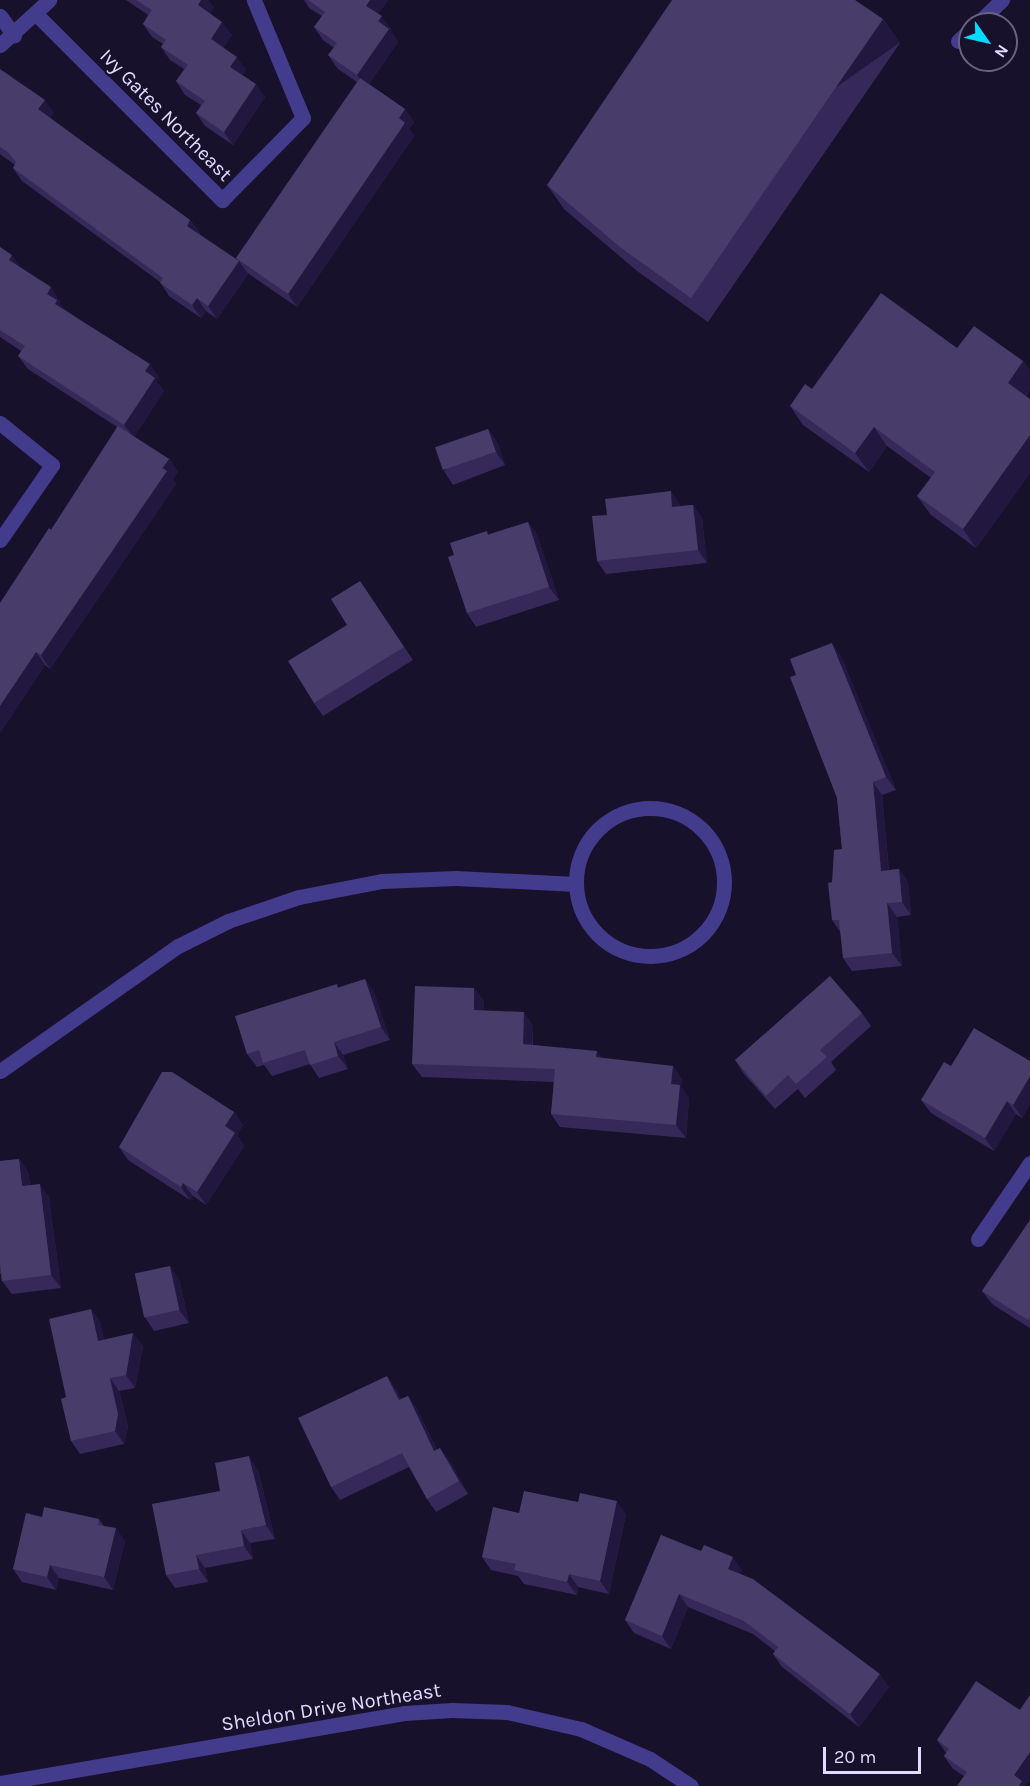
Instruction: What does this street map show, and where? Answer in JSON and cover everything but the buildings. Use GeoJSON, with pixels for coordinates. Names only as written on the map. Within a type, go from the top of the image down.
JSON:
{"type":"FeatureCollection","features":[{"type":"Feature","properties":{"kind":"street"},"geometry":{"type":"LineString","coordinates":[[0,45],[37,15],[49,0]]}},
{"type":"Feature","properties":{"kind":"street","name":"Ivy Gates Northeast"},"geometry":{"type":"LineString","coordinates":[[37,15],[222,200],[303,118],[254,0]]}},
{"type":"Feature","properties":{"kind":"street"},"geometry":{"type":"LineString","coordinates":[[989,12],[1002,0]]}},
{"type":"Feature","properties":{"kind":"street"},"geometry":{"type":"LineString","coordinates":[[0,16],[14,35]]}},
{"type":"Feature","properties":{"kind":"street"},"geometry":{"type":"LineString","coordinates":[[0,423],[52,465],[0,540]]}},
{"type":"Feature","properties":{"kind":"street"},"geometry":{"type":"LineString","coordinates":[[648,808],[685,817],[701,829],[713,844],[724,880],[722,900],[704,934],[670,954],[651,957],[632,955],[598,936],[579,904],[576,884],[578,865],[596,831],[629,811],[648,808]]}},
{"type":"Feature","properties":{"kind":"street"},"geometry":{"type":"LineString","coordinates":[[0,1071],[178,946],[228,921],[299,897],[382,881],[456,878],[576,884]]}},
{"type":"Feature","properties":{"kind":"street"},"geometry":{"type":"LineString","coordinates":[[978,1239],[1030,1163]]}},
{"type":"Feature","properties":{"kind":"street","name":"Sheldon Drive Northeast"},"geometry":{"type":"LineString","coordinates":[[0,1783],[404,1713],[452,1710],[507,1712],[581,1729],[651,1759],[691,1786]]}}]}
